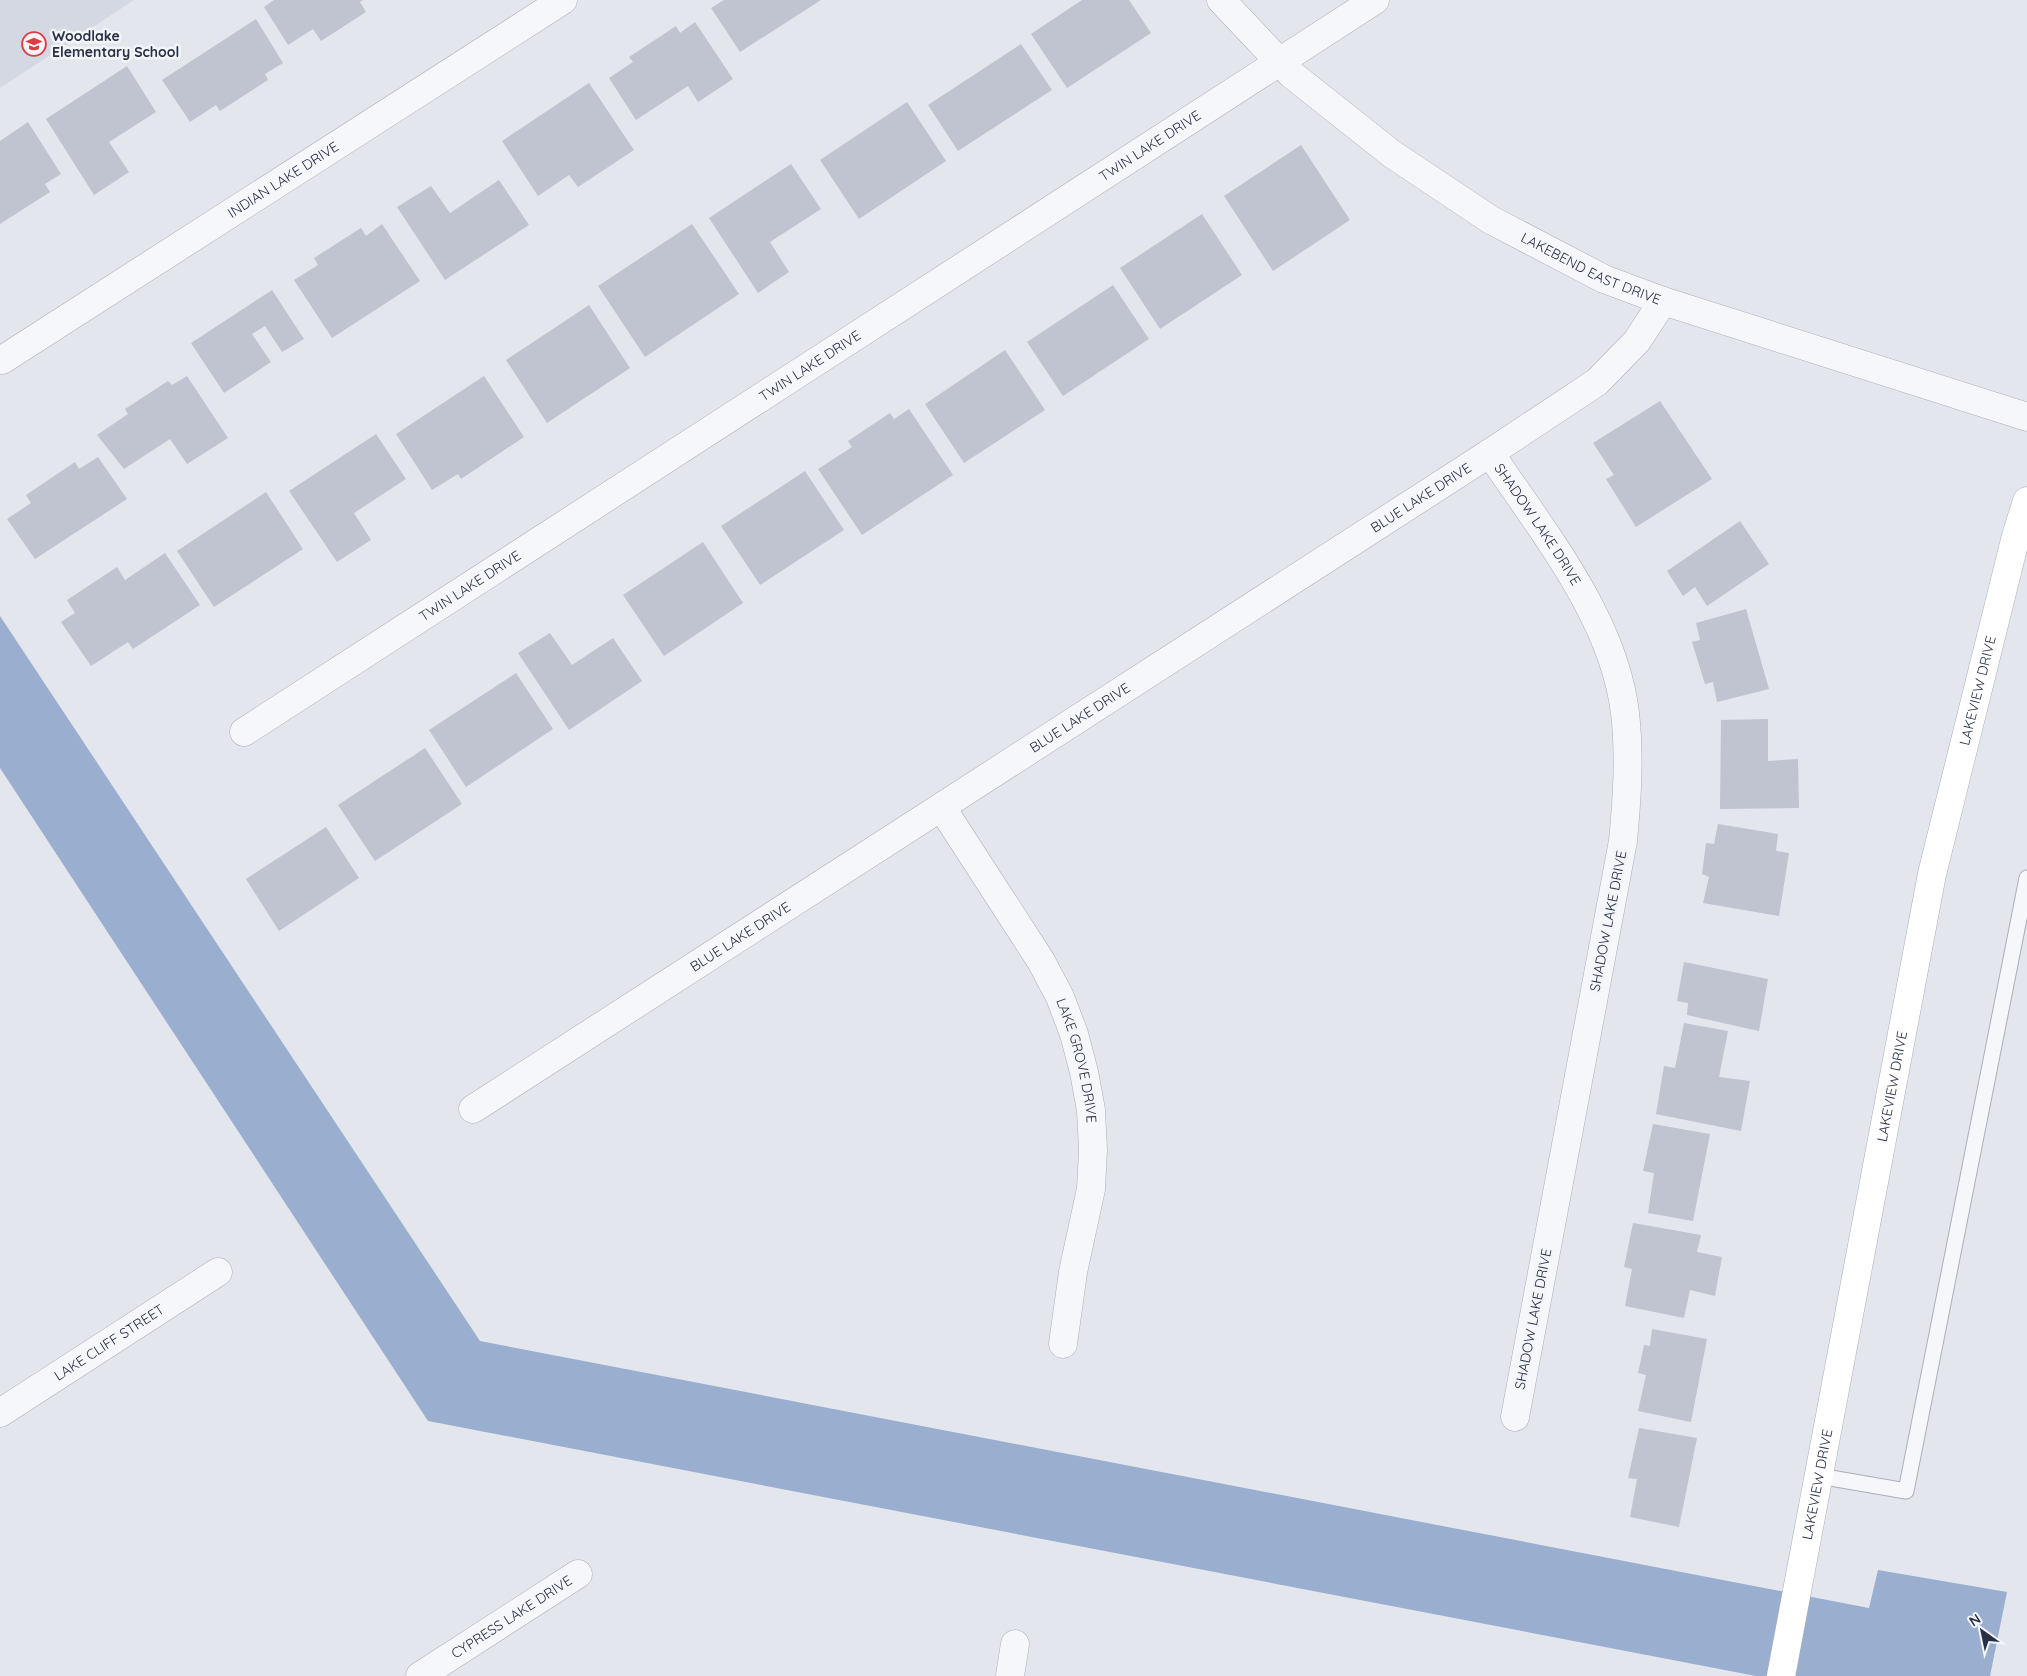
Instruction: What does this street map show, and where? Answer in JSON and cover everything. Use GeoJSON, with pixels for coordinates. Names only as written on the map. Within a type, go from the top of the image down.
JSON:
{"type":"FeatureCollection","features":[{"type":"Feature","properties":{"kind":"street","name":"INDIAN LAKE DRIVE"},"geometry":{"type":"LineString","coordinates":[[2,360],[563,0]]}},
{"type":"Feature","properties":{"kind":"street","name":"LAKEBEND EAST DRIVE"},"geometry":{"type":"LineString","coordinates":[[1220,0],[1291,74],[1392,154],[1491,220],[1604,279],[1663,301],[2027,417]]}},
{"type":"Feature","properties":{"kind":"street","name":"TWIN LAKE DRIVE"},"geometry":{"type":"LineString","coordinates":[[244,732],[1375,0]]}},
{"type":"Feature","properties":{"kind":"street","name":"BLUE LAKE DRIVE"},"geometry":{"type":"LineString","coordinates":[[474,1109],[942,808],[1597,382],[1637,341],[1663,301]]}},
{"type":"Feature","properties":{"kind":"street","name":"SHADOW LAKE DRIVE"},"geometry":{"type":"LineString","coordinates":[[1490,453],[1574,578],[1607,642],[1618,677],[1625,713],[1628,784],[1623,841],[1515,1417]]}},
{"type":"Feature","properties":{"kind":"street","name":"LAKEVIEW DRIVE"},"geometry":{"type":"LineString","coordinates":[[1781,1676],[1932,874],[2027,501]]}},
{"type":"Feature","properties":{"kind":"street","name":"LAKE GROVE DRIVE"},"geometry":{"type":"LineString","coordinates":[[942,808],[1041,961],[1060,997],[1074,1034],[1084,1072],[1091,1110],[1093,1150],[1091,1189],[1073,1272],[1063,1344]]}},
{"type":"Feature","properties":{"kind":"street","name":"LAKE CLIFF STREET"},"geometry":{"type":"LineString","coordinates":[[0,1413],[218,1272]]}},
{"type":"Feature","properties":{"kind":"street","name":"CYPRESS LAKE DRIVE"},"geometry":{"type":"LineString","coordinates":[[420,1676],[578,1574]]}},
{"type":"Feature","properties":{"kind":"street"},"geometry":{"type":"LineString","coordinates":[[1010,1676],[1015,1644]]}},
{"type":"Feature","properties":{"kind":"lane"},"geometry":{"type":"LineString","coordinates":[[1819,1476],[1906,1491],[2027,878]]}},
{"type":"Feature","properties":{"kind":"shaded area","name":"Woodlake Elementary School"},"geometry":{"type":"Polygon","coordinates":[[[0,0],[134,0],[0,88],[0,0]]]}},
{"type":"Feature","properties":{"kind":"water"},"geometry":{"type":"Polygon","coordinates":[[[0,616],[480,1341],[1869,1608],[1878,1570],[2007,1592],[1990,1676],[1756,1676],[428,1421],[0,768],[0,616]]]}},
{"type":"Feature","properties":{"kind":"building"},"geometry":{"type":"Polygon","coordinates":[[[274,0],[363,0],[360,2],[366,12],[321,41],[313,29],[288,45],[264,7],[274,0]]]}},
{"type":"Feature","properties":{"kind":"building"},"geometry":{"type":"Polygon","coordinates":[[[724,0],[821,0],[740,52],[711,8],[724,0]]]}},
{"type":"Feature","properties":{"kind":"building"},"geometry":{"type":"Polygon","coordinates":[[[1082,0],[1129,0],[1151,33],[1067,88],[1031,34],[1082,0]]]}},
{"type":"Feature","properties":{"kind":"building"},"geometry":{"type":"Polygon","coordinates":[[[256,19],[283,63],[265,74],[268,80],[220,111],[216,105],[190,122],[162,80],[256,19]]]}},
{"type":"Feature","properties":{"kind":"building"},"geometry":{"type":"Polygon","coordinates":[[[695,22],[733,79],[698,102],[688,86],[636,120],[609,78],[633,62],[629,57],[676,26],[680,33],[695,22]]]}},
{"type":"Feature","properties":{"kind":"building"},"geometry":{"type":"Polygon","coordinates":[[[1021,44],[1052,90],[958,151],[928,105],[1021,44]]]}},
{"type":"Feature","properties":{"kind":"building"},"geometry":{"type":"Polygon","coordinates":[[[127,66],[156,112],[109,142],[129,172],[94,195],[46,119],[127,66]]]}},
{"type":"Feature","properties":{"kind":"building"},"geometry":{"type":"Polygon","coordinates":[[[589,83],[634,150],[578,187],[569,175],[538,196],[502,141],[589,83]]]}},
{"type":"Feature","properties":{"kind":"building"},"geometry":{"type":"Polygon","coordinates":[[[907,102],[946,161],[859,219],[820,160],[907,102]]]}},
{"type":"Feature","properties":{"kind":"building"},"geometry":{"type":"Polygon","coordinates":[[[28,122],[61,174],[45,184],[50,192],[0,224],[0,141],[28,122]]]}},
{"type":"Feature","properties":{"kind":"building"},"geometry":{"type":"Polygon","coordinates":[[[1301,145],[1350,220],[1273,271],[1224,196],[1301,145]]]}},
{"type":"Feature","properties":{"kind":"building"},"geometry":{"type":"Polygon","coordinates":[[[791,164],[821,209],[770,242],[789,272],[758,293],[709,218],[791,164]]]}},
{"type":"Feature","properties":{"kind":"building"},"geometry":{"type":"Polygon","coordinates":[[[499,180],[529,225],[445,280],[397,207],[431,186],[450,213],[499,180]]]}},
{"type":"Feature","properties":{"kind":"building"},"geometry":{"type":"Polygon","coordinates":[[[1202,214],[1242,275],[1160,329],[1120,268],[1202,214]]]}},
{"type":"Feature","properties":{"kind":"building"},"geometry":{"type":"Polygon","coordinates":[[[382,224],[420,281],[332,338],[294,280],[318,265],[314,258],[361,228],[366,236],[382,224]]]}},
{"type":"Feature","properties":{"kind":"building"},"geometry":{"type":"Polygon","coordinates":[[[692,224],[739,294],[645,357],[598,286],[692,224]]]}},
{"type":"Feature","properties":{"kind":"building"},"geometry":{"type":"Polygon","coordinates":[[[1113,285],[1149,339],[1063,396],[1027,342],[1113,285]]]}},
{"type":"Feature","properties":{"kind":"building"},"geometry":{"type":"Polygon","coordinates":[[[272,290],[304,339],[282,352],[265,326],[252,334],[271,362],[224,393],[191,343],[272,290]]]}},
{"type":"Feature","properties":{"kind":"building"},"geometry":{"type":"Polygon","coordinates":[[[589,305],[630,368],[547,423],[506,360],[589,305]]]}},
{"type":"Feature","properties":{"kind":"building"},"geometry":{"type":"Polygon","coordinates":[[[1005,350],[1045,410],[964,463],[925,404],[1005,350]]]}},
{"type":"Feature","properties":{"kind":"building"},"geometry":{"type":"Polygon","coordinates":[[[187,376],[228,438],[187,464],[170,439],[124,469],[97,435],[128,414],[125,409],[168,381],[172,385],[187,376]]]}},
{"type":"Feature","properties":{"kind":"building"},"geometry":{"type":"Polygon","coordinates":[[[484,376],[524,437],[461,479],[458,474],[432,490],[396,434],[484,376]]]}},
{"type":"Feature","properties":{"kind":"building"},"geometry":{"type":"Polygon","coordinates":[[[1660,401],[1712,479],[1636,527],[1606,479],[1614,475],[1593,443],[1660,401]]]}},
{"type":"Feature","properties":{"kind":"building"},"geometry":{"type":"Polygon","coordinates":[[[909,409],[953,475],[862,535],[818,469],[852,447],[848,441],[890,413],[894,419],[909,409]]]}},
{"type":"Feature","properties":{"kind":"building"},"geometry":{"type":"Polygon","coordinates":[[[376,434],[406,479],[354,513],[371,540],[337,562],[289,491],[376,434]]]}},
{"type":"Feature","properties":{"kind":"building"},"geometry":{"type":"Polygon","coordinates":[[[98,457],[127,499],[35,559],[7,519],[31,503],[26,495],[75,462],[79,469],[98,457]]]}},
{"type":"Feature","properties":{"kind":"building"},"geometry":{"type":"Polygon","coordinates":[[[805,471],[844,530],[760,585],[721,526],[805,471]]]}},
{"type":"Feature","properties":{"kind":"building"},"geometry":{"type":"Polygon","coordinates":[[[266,492],[303,549],[214,607],[177,551],[266,492]]]}},
{"type":"Feature","properties":{"kind":"building"},"geometry":{"type":"Polygon","coordinates":[[[1740,521],[1769,564],[1707,606],[1695,587],[1683,596],[1667,571],[1740,521]]]}},
{"type":"Feature","properties":{"kind":"building"},"geometry":{"type":"Polygon","coordinates":[[[703,542],[743,603],[664,656],[623,595],[703,542]]]}},
{"type":"Feature","properties":{"kind":"building"},"geometry":{"type":"Polygon","coordinates":[[[165,553],[200,605],[133,649],[128,642],[91,666],[61,622],[75,613],[67,600],[117,567],[125,580],[165,553]]]}},
{"type":"Feature","properties":{"kind":"building"},"geometry":{"type":"Polygon","coordinates":[[[1746,609],[1769,689],[1717,702],[1713,682],[1705,684],[1692,642],[1700,640],[1696,623],[1746,609]]]}},
{"type":"Feature","properties":{"kind":"building"},"geometry":{"type":"Polygon","coordinates":[[[550,633],[572,665],[613,638],[642,681],[569,730],[518,653],[550,633]]]}},
{"type":"Feature","properties":{"kind":"building"},"geometry":{"type":"Polygon","coordinates":[[[516,673],[553,729],[466,787],[429,730],[516,673]]]}},
{"type":"Feature","properties":{"kind":"building"},"geometry":{"type":"Polygon","coordinates":[[[1768,719],[1768,761],[1798,759],[1799,808],[1720,809],[1721,720],[1768,719]]]}},
{"type":"Feature","properties":{"kind":"building"},"geometry":{"type":"Polygon","coordinates":[[[425,748],[462,804],[375,861],[338,805],[425,748]]]}},
{"type":"Feature","properties":{"kind":"building"},"geometry":{"type":"Polygon","coordinates":[[[1718,824],[1778,834],[1776,851],[1789,853],[1779,916],[1703,903],[1709,877],[1702,874],[1706,843],[1714,844],[1718,824]]]}},
{"type":"Feature","properties":{"kind":"building"},"geometry":{"type":"Polygon","coordinates":[[[326,827],[359,878],[279,931],[246,879],[326,827]]]}},
{"type":"Feature","properties":{"kind":"building"},"geometry":{"type":"Polygon","coordinates":[[[1684,962],[1768,979],[1759,1031],[1687,1015],[1688,1003],[1677,1001],[1684,962]]]}},
{"type":"Feature","properties":{"kind":"building"},"geometry":{"type":"Polygon","coordinates":[[[1684,1023],[1728,1031],[1719,1077],[1750,1081],[1741,1131],[1656,1114],[1664,1066],[1675,1068],[1684,1023]]]}},
{"type":"Feature","properties":{"kind":"building"},"geometry":{"type":"Polygon","coordinates":[[[1653,1124],[1710,1134],[1693,1221],[1648,1213],[1654,1173],[1643,1171],[1653,1124]]]}},
{"type":"Feature","properties":{"kind":"building"},"geometry":{"type":"Polygon","coordinates":[[[1633,1223],[1701,1235],[1697,1252],[1722,1257],[1715,1296],[1690,1290],[1684,1318],[1625,1306],[1632,1269],[1624,1267],[1633,1223]]]}},
{"type":"Feature","properties":{"kind":"building"},"geometry":{"type":"Polygon","coordinates":[[[1652,1329],[1707,1339],[1691,1422],[1638,1411],[1646,1375],[1638,1373],[1644,1345],[1650,1346],[1652,1329]]]}},
{"type":"Feature","properties":{"kind":"building"},"geometry":{"type":"Polygon","coordinates":[[[1639,1428],[1697,1438],[1679,1527],[1630,1517],[1637,1479],[1628,1478],[1639,1428]]]}},
{"type":"Feature","properties":{"kind":"place","name":"Woodlake Elementary School"},"geometry":{"type":"Point","coordinates":[34,44]}}]}
